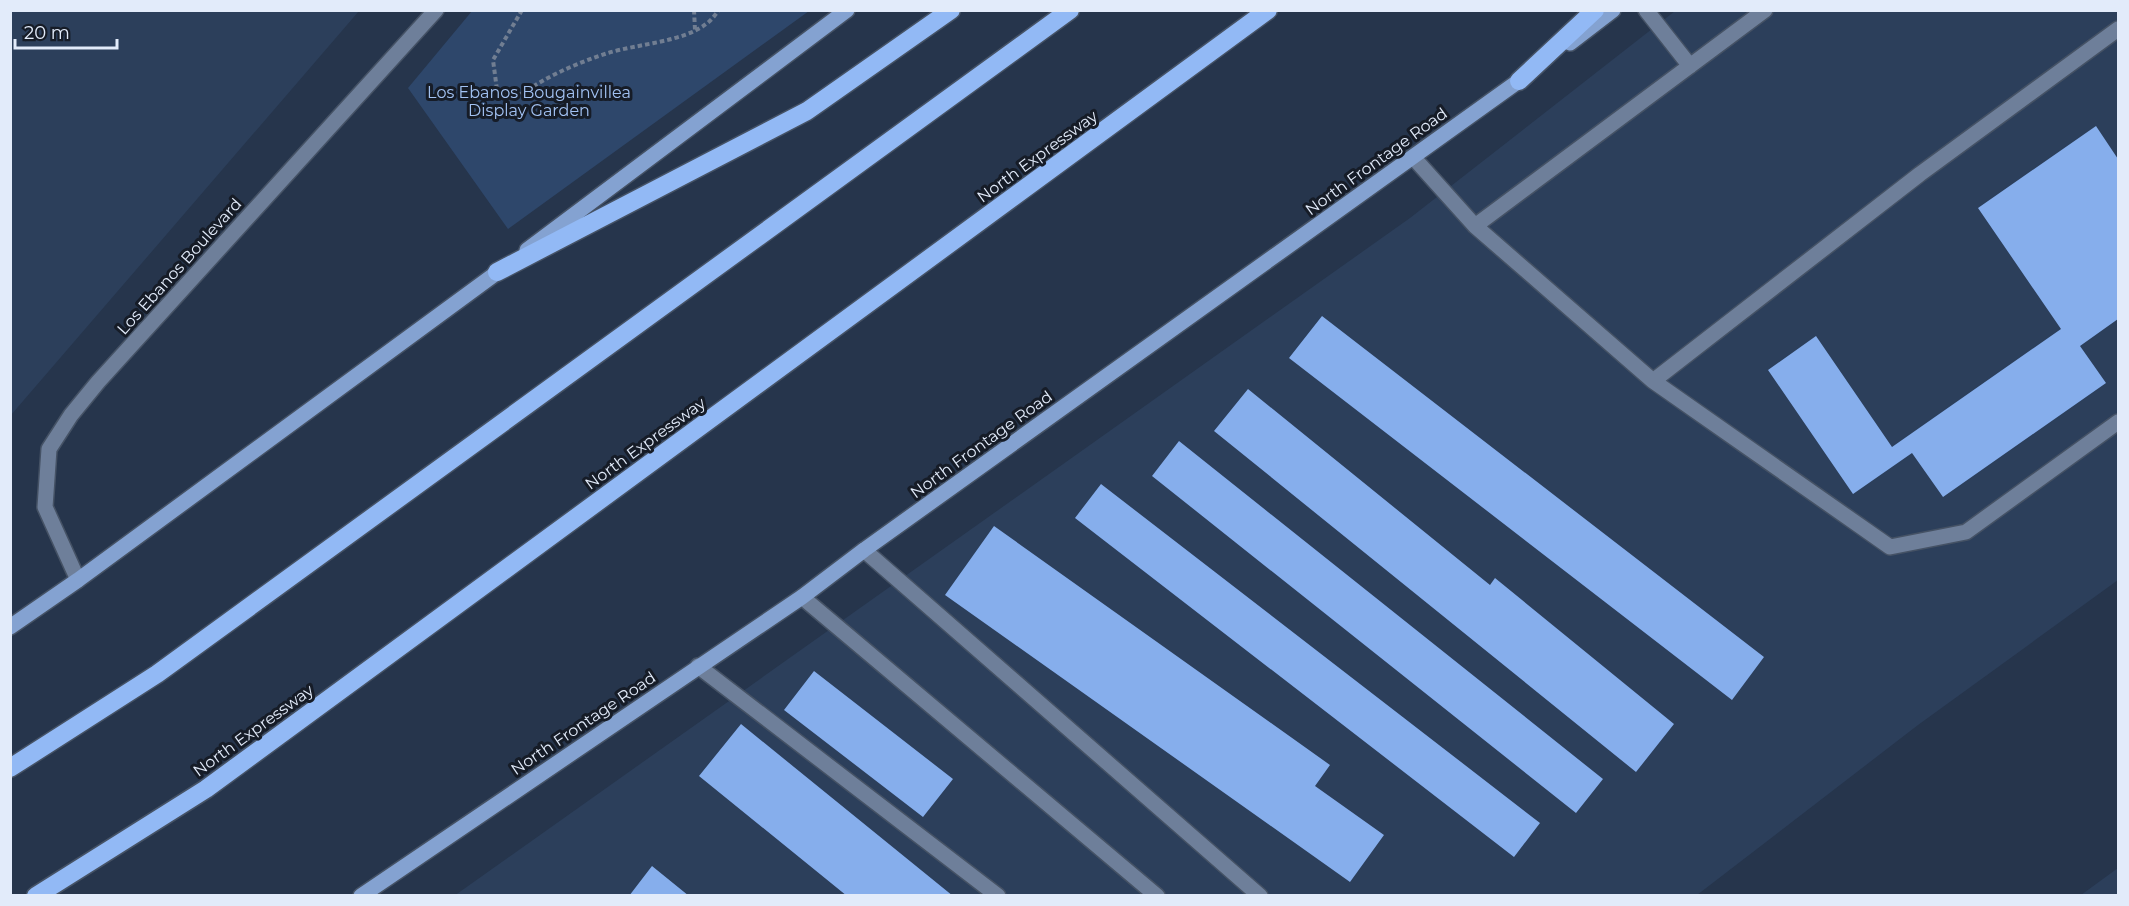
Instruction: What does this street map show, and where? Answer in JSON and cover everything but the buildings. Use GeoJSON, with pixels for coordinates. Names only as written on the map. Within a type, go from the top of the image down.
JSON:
{"type":"FeatureCollection","features":[{"type":"Feature","properties":{"kind":"highway"},"geometry":{"type":"LineString","coordinates":[[497,272],[807,111],[951,10]]}},
{"type":"Feature","properties":{"kind":"highway"},"geometry":{"type":"LineString","coordinates":[[10,768],[157,674],[1070,10]]}},
{"type":"Feature","properties":{"kind":"highway","name":"North Expressway"},"geometry":{"type":"LineString","coordinates":[[36,896],[206,789],[1268,10]]}},
{"type":"Feature","properties":{"kind":"highway"},"geometry":{"type":"LineString","coordinates":[[1519,81],[1595,10]]}},
{"type":"Feature","properties":{"kind":"main road"},"geometry":{"type":"LineString","coordinates":[[10,627],[78,580],[497,272],[847,10]]}},
{"type":"Feature","properties":{"kind":"main road","name":"North Frontage Road"},"geometry":{"type":"LineString","coordinates":[[362,896],[802,597],[864,550],[1519,81],[1613,10]]}},
{"type":"Feature","properties":{"kind":"street","name":"Los Ebanos Boulevard"},"geometry":{"type":"LineString","coordinates":[[78,580],[45,507],[49,449],[71,415],[98,382],[436,10]]}},
{"type":"Feature","properties":{"kind":"street"},"geometry":{"type":"LineString","coordinates":[[1646,10],[1690,66]]}},
{"type":"Feature","properties":{"kind":"street"},"geometry":{"type":"LineString","coordinates":[[1475,226],[1765,10]]}},
{"type":"Feature","properties":{"kind":"street"},"geometry":{"type":"LineString","coordinates":[[1653,381],[1920,174],[2118,29]]}},
{"type":"Feature","properties":{"kind":"street"},"geometry":{"type":"LineString","coordinates":[[1413,157],[1475,226],[1653,381],[1890,547],[1966,532],[2118,422]]}},
{"type":"Feature","properties":{"kind":"street"},"geometry":{"type":"LineString","coordinates":[[864,550],[1260,896]]}},
{"type":"Feature","properties":{"kind":"street"},"geometry":{"type":"LineString","coordinates":[[802,597],[1157,896]]}},
{"type":"Feature","properties":{"kind":"street"},"geometry":{"type":"LineString","coordinates":[[698,666],[998,896]]}},
{"type":"Feature","properties":{"kind":"path"},"geometry":{"type":"LineString","coordinates":[[522,10],[494,60],[497,90],[520,95],[536,84],[577,64],[643,44],[683,37],[706,24],[719,10]]}},
{"type":"Feature","properties":{"kind":"path"},"geometry":{"type":"LineString","coordinates":[[694,10],[695,30]]}},
{"type":"Feature","properties":{"kind":"shaded area"},"geometry":{"type":"Polygon","coordinates":[[[10,11],[359,11],[11,415],[10,11]]]}},
{"type":"Feature","properties":{"kind":"shaded area"},"geometry":{"type":"Polygon","coordinates":[[[1675,11],[2118,11],[2118,580],[1918,725],[1697,895],[454,896],[1410,218],[1675,11]]]}},
{"type":"Feature","properties":{"kind":"shaded area"},"geometry":{"type":"Polygon","coordinates":[[[2118,868],[2118,895],[2081,895],[2118,868]]]}},
{"type":"Feature","properties":{"kind":"green space","name":"Los Ebanos Bougainvillea Display Garden"},"geometry":{"type":"Polygon","coordinates":[[[472,11],[809,11],[508,229],[408,88],[472,11]]]}}]}
